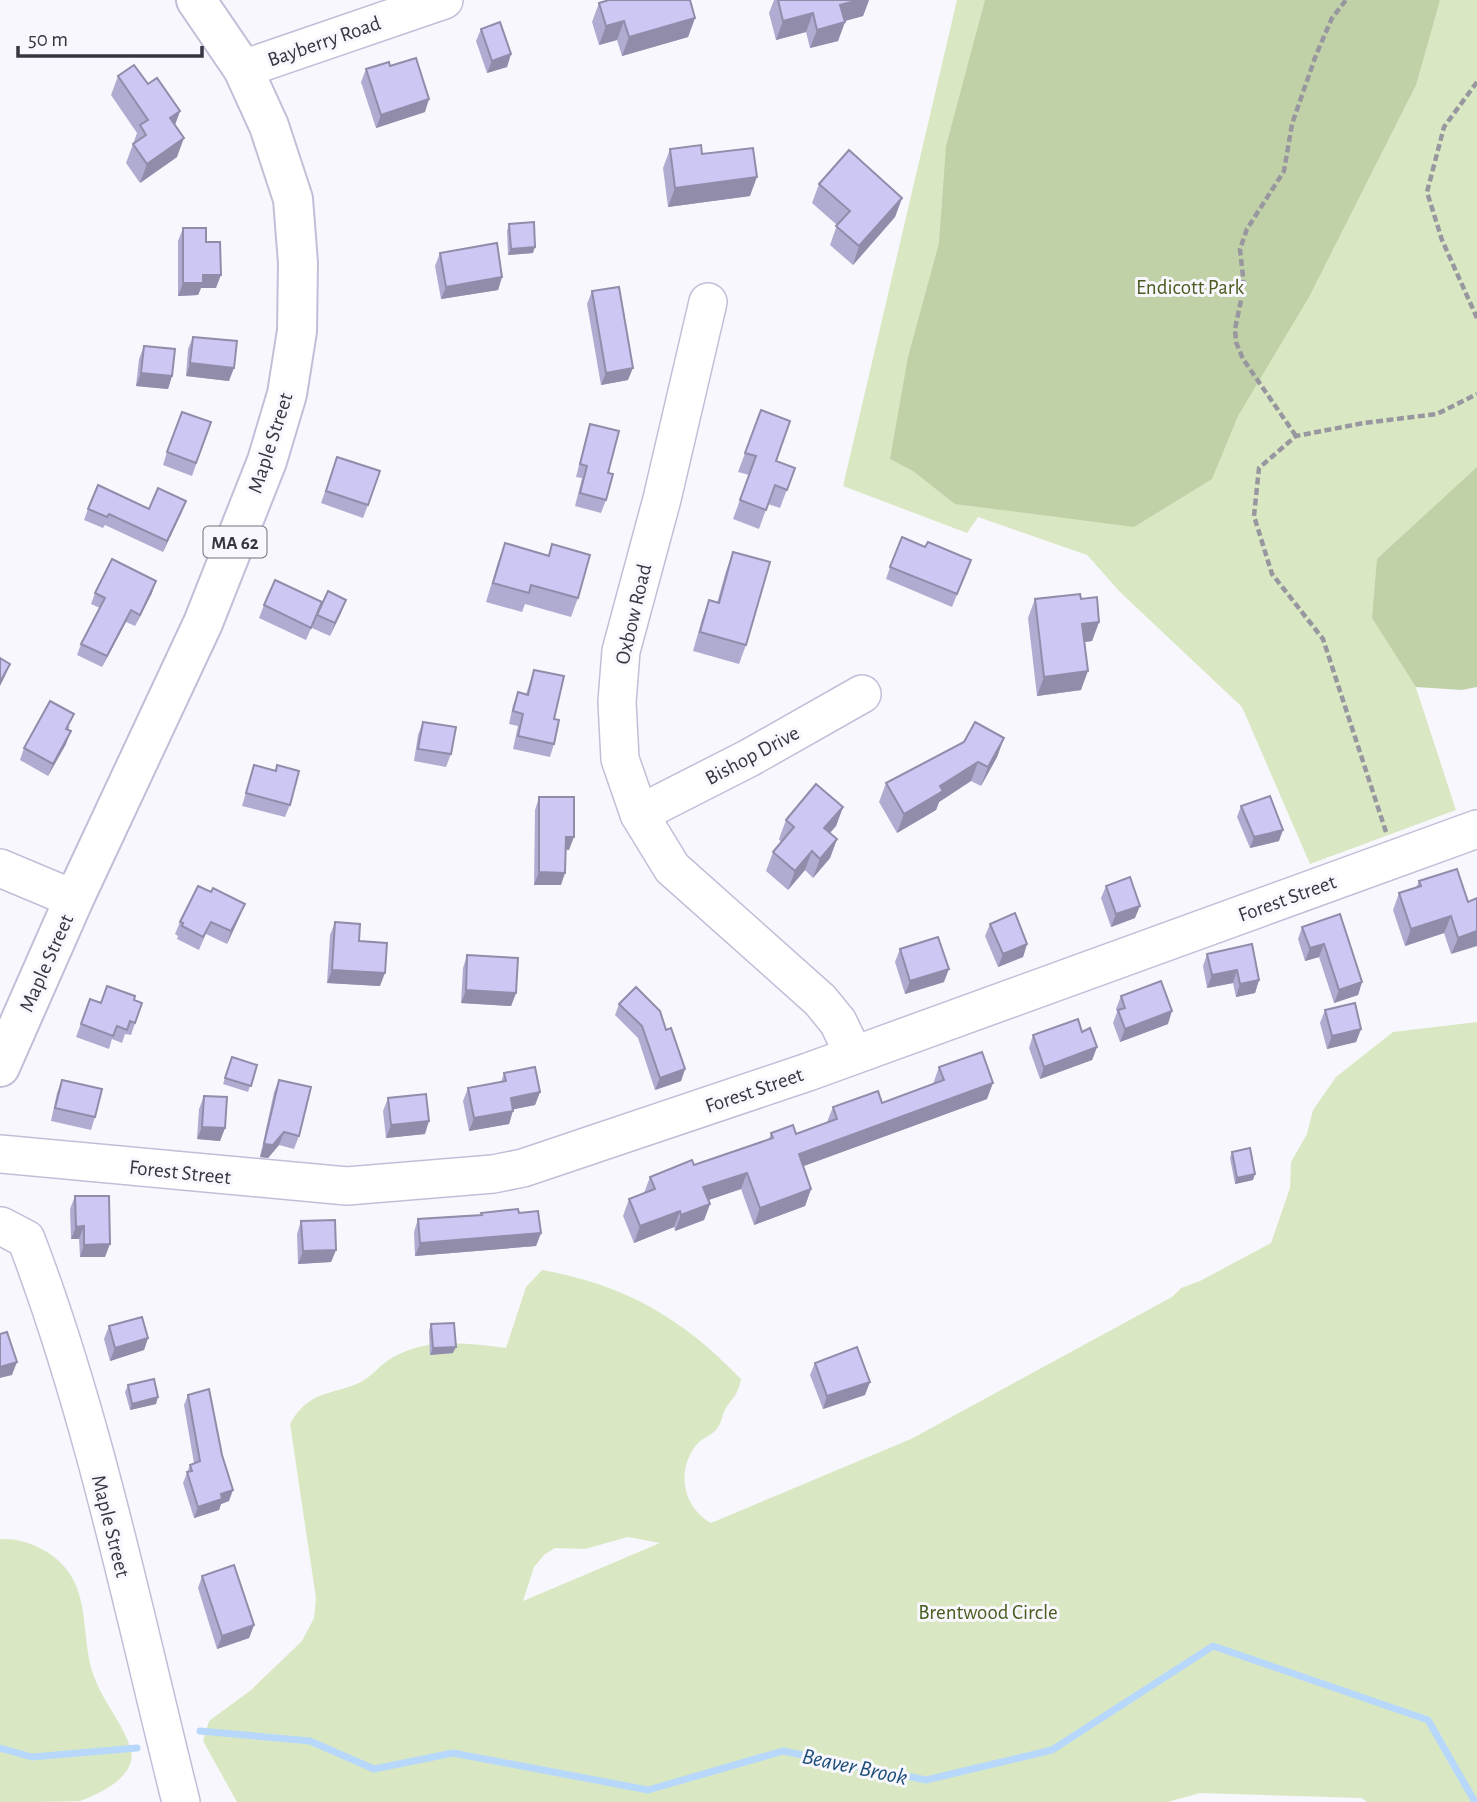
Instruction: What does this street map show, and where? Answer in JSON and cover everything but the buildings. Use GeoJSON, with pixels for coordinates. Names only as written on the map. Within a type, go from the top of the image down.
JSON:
{"type":"FeatureCollection","features":[{"type":"Feature","properties":{"kind":"main road","name":"Maple Street"},"geometry":{"type":"LineString","coordinates":[[0,1068],[74,899],[203,623],[267,461],[287,394],[297,331],[298,263],[293,200],[269,125],[243,69],[196,0]]}},
{"type":"Feature","properties":{"kind":"street","name":"Bayberry Road"},"geometry":{"type":"LineString","coordinates":[[243,69],[444,0]]}},
{"type":"Feature","properties":{"kind":"street","name":"Oxbow Road"},"geometry":{"type":"LineString","coordinates":[[708,302],[662,499],[621,651],[617,702],[620,759],[639,814],[672,868],[820,1000],[838,1022],[854,1055]]}},
{"type":"Feature","properties":{"kind":"street","name":"Bishop Drive"},"geometry":{"type":"LineString","coordinates":[[639,814],[749,758],[862,694]]}},
{"type":"Feature","properties":{"kind":"street","name":"Forest Street"},"geometry":{"type":"LineString","coordinates":[[0,1154],[347,1186],[493,1174],[523,1168],[854,1055],[1477,830]]}},
{"type":"Feature","properties":{"kind":"street"},"geometry":{"type":"LineString","coordinates":[[0,868],[74,899]]}},
{"type":"Feature","properties":{"kind":"street","name":"Maple Street"},"geometry":{"type":"LineString","coordinates":[[1,1226],[26,1239],[45,1287],[87,1429],[181,1802]]}},
{"type":"Feature","properties":{"kind":"path"},"geometry":{"type":"LineString","coordinates":[[1296,436],[1243,359],[1236,342],[1235,329],[1244,286],[1240,249],[1247,229],[1284,171],[1292,124],[1316,55],[1332,18],[1346,0]]}},
{"type":"Feature","properties":{"kind":"path"},"geometry":{"type":"LineString","coordinates":[[1477,82],[1444,127],[1427,192],[1442,240],[1477,318]]}},
{"type":"Feature","properties":{"kind":"path"},"geometry":{"type":"LineString","coordinates":[[1395,859],[1323,639],[1272,574],[1254,516],[1259,468],[1296,436],[1364,423],[1437,414],[1477,394]]}},
{"type":"Feature","properties":{"kind":"green space","name":"Endicott Park"},"geometry":{"type":"Polygon","coordinates":[[[957,0],[1477,0],[1477,622],[1404,651],[1456,810],[1310,864],[1242,707],[1121,593],[1087,555],[978,517],[967,533],[843,486],[957,0]]]}},
{"type":"Feature","properties":{"kind":"green space"},"geometry":{"type":"Polygon","coordinates":[[[985,0],[1440,0],[1416,85],[1309,297],[1238,416],[1212,479],[1134,527],[955,504],[913,471],[890,459],[908,357],[939,243],[946,146],[985,0]]]}},
{"type":"Feature","properties":{"kind":"green space"},"geometry":{"type":"Polygon","coordinates":[[[1477,467],[1477,687],[1462,690],[1416,687],[1372,618],[1377,559],[1477,467]]]}},
{"type":"Feature","properties":{"kind":"green space","name":"Brentwood Circle"},"geometry":{"type":"Polygon","coordinates":[[[1477,1022],[1477,1802],[1367,1802],[1362,1798],[1200,1793],[1168,1802],[237,1802],[203,1741],[209,1721],[251,1690],[302,1641],[314,1618],[316,1598],[290,1424],[297,1413],[313,1399],[361,1382],[390,1359],[418,1347],[461,1343],[506,1348],[526,1287],[542,1270],[572,1276],[651,1307],[697,1338],[741,1379],[719,1425],[697,1444],[686,1465],[685,1487],[688,1497],[701,1516],[711,1523],[911,1439],[1172,1297],[1181,1288],[1200,1281],[1271,1243],[1290,1188],[1291,1162],[1307,1134],[1313,1110],[1336,1077],[1393,1032],[1477,1022]],[[628,1537],[585,1549],[555,1548],[544,1555],[534,1567],[523,1601],[660,1543],[628,1537]]]}},
{"type":"Feature","properties":{"kind":"green space"},"geometry":{"type":"Polygon","coordinates":[[[0,1539],[20,1541],[44,1550],[64,1566],[74,1580],[80,1596],[95,1679],[131,1750],[131,1759],[123,1776],[107,1789],[80,1801],[0,1802],[0,1539]]]}},
{"type":"Feature","properties":{"kind":"waterway","name":"Beaver Brook"},"geometry":{"type":"LineString","coordinates":[[200,1731],[310,1741],[374,1769],[453,1753],[648,1790],[783,1751],[926,1780],[1052,1750],[1213,1646],[1428,1720],[1475,1802]]}},
{"type":"Feature","properties":{"kind":"waterway","name":"Beaver Brook"},"geometry":{"type":"LineString","coordinates":[[0,1748],[32,1757],[137,1748]]}}]}
